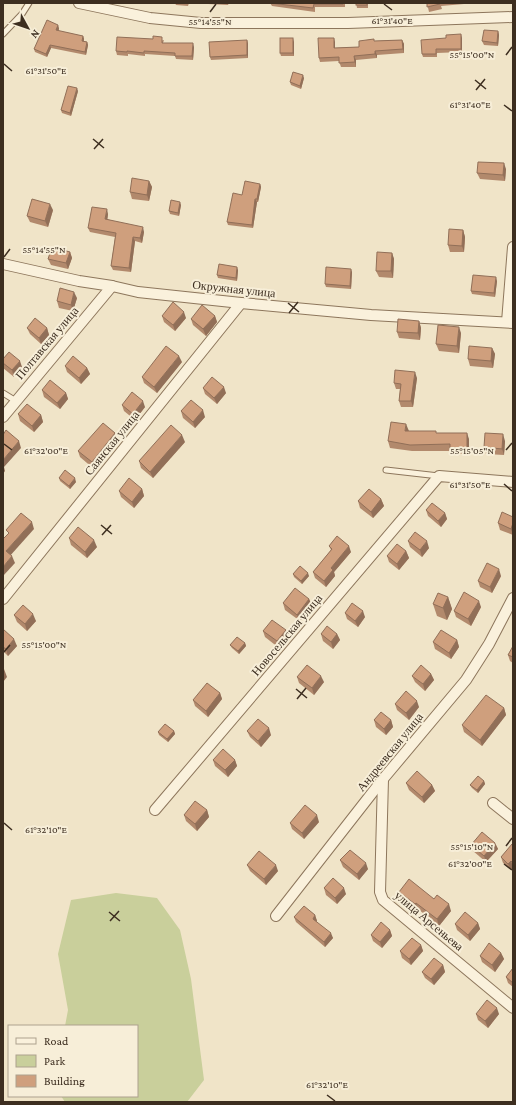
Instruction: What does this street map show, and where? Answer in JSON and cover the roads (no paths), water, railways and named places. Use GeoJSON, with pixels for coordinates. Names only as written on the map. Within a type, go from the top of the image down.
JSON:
{"type":"FeatureCollection","features":[{"type":"Feature","properties":{"kind":"street"},"geometry":{"type":"LineString","coordinates":[[79,3],[150,18],[201,23],[348,23],[513,17]]}},
{"type":"Feature","properties":{"kind":"street"},"geometry":{"type":"LineString","coordinates":[[510,323],[513,247]]}},
{"type":"Feature","properties":{"kind":"street","name":"Окружная улица"},"geometry":{"type":"LineString","coordinates":[[3,264],[79,281],[138,292],[386,316],[510,323]]}},
{"type":"Feature","properties":{"kind":"street","name":"Полтавская улица"},"geometry":{"type":"LineString","coordinates":[[3,417],[112,286]]}},
{"type":"Feature","properties":{"kind":"street","name":"Саянская улица"},"geometry":{"type":"LineString","coordinates":[[3,599],[241,303]]}},
{"type":"Feature","properties":{"kind":"street"},"geometry":{"type":"LineString","coordinates":[[439,476],[513,482]]}},
{"type":"Feature","properties":{"kind":"street","name":"Новосельская улица"},"geometry":{"type":"LineString","coordinates":[[155,810],[439,476]]}},
{"type":"Feature","properties":{"kind":"street","name":"Андреевская улица"},"geometry":{"type":"LineString","coordinates":[[276,916],[383,780],[466,680],[489,644],[513,598]]}},
{"type":"Feature","properties":{"kind":"street","name":"улица Арсеньева"},"geometry":{"type":"LineString","coordinates":[[383,780],[380,892],[383,900],[513,1008]]}},
{"type":"Feature","properties":{"kind":"street"},"geometry":{"type":"LineString","coordinates":[[493,803],[513,819]]}},
{"type":"Feature","properties":{"kind":"lane"},"geometry":{"type":"LineString","coordinates":[[3,34],[22,14],[29,3]]}},
{"type":"Feature","properties":{"kind":"lane"},"geometry":{"type":"LineString","coordinates":[[3,393],[16,401]]}},
{"type":"Feature","properties":{"kind":"lane"},"geometry":{"type":"LineString","coordinates":[[386,470],[439,476]]}}]}
